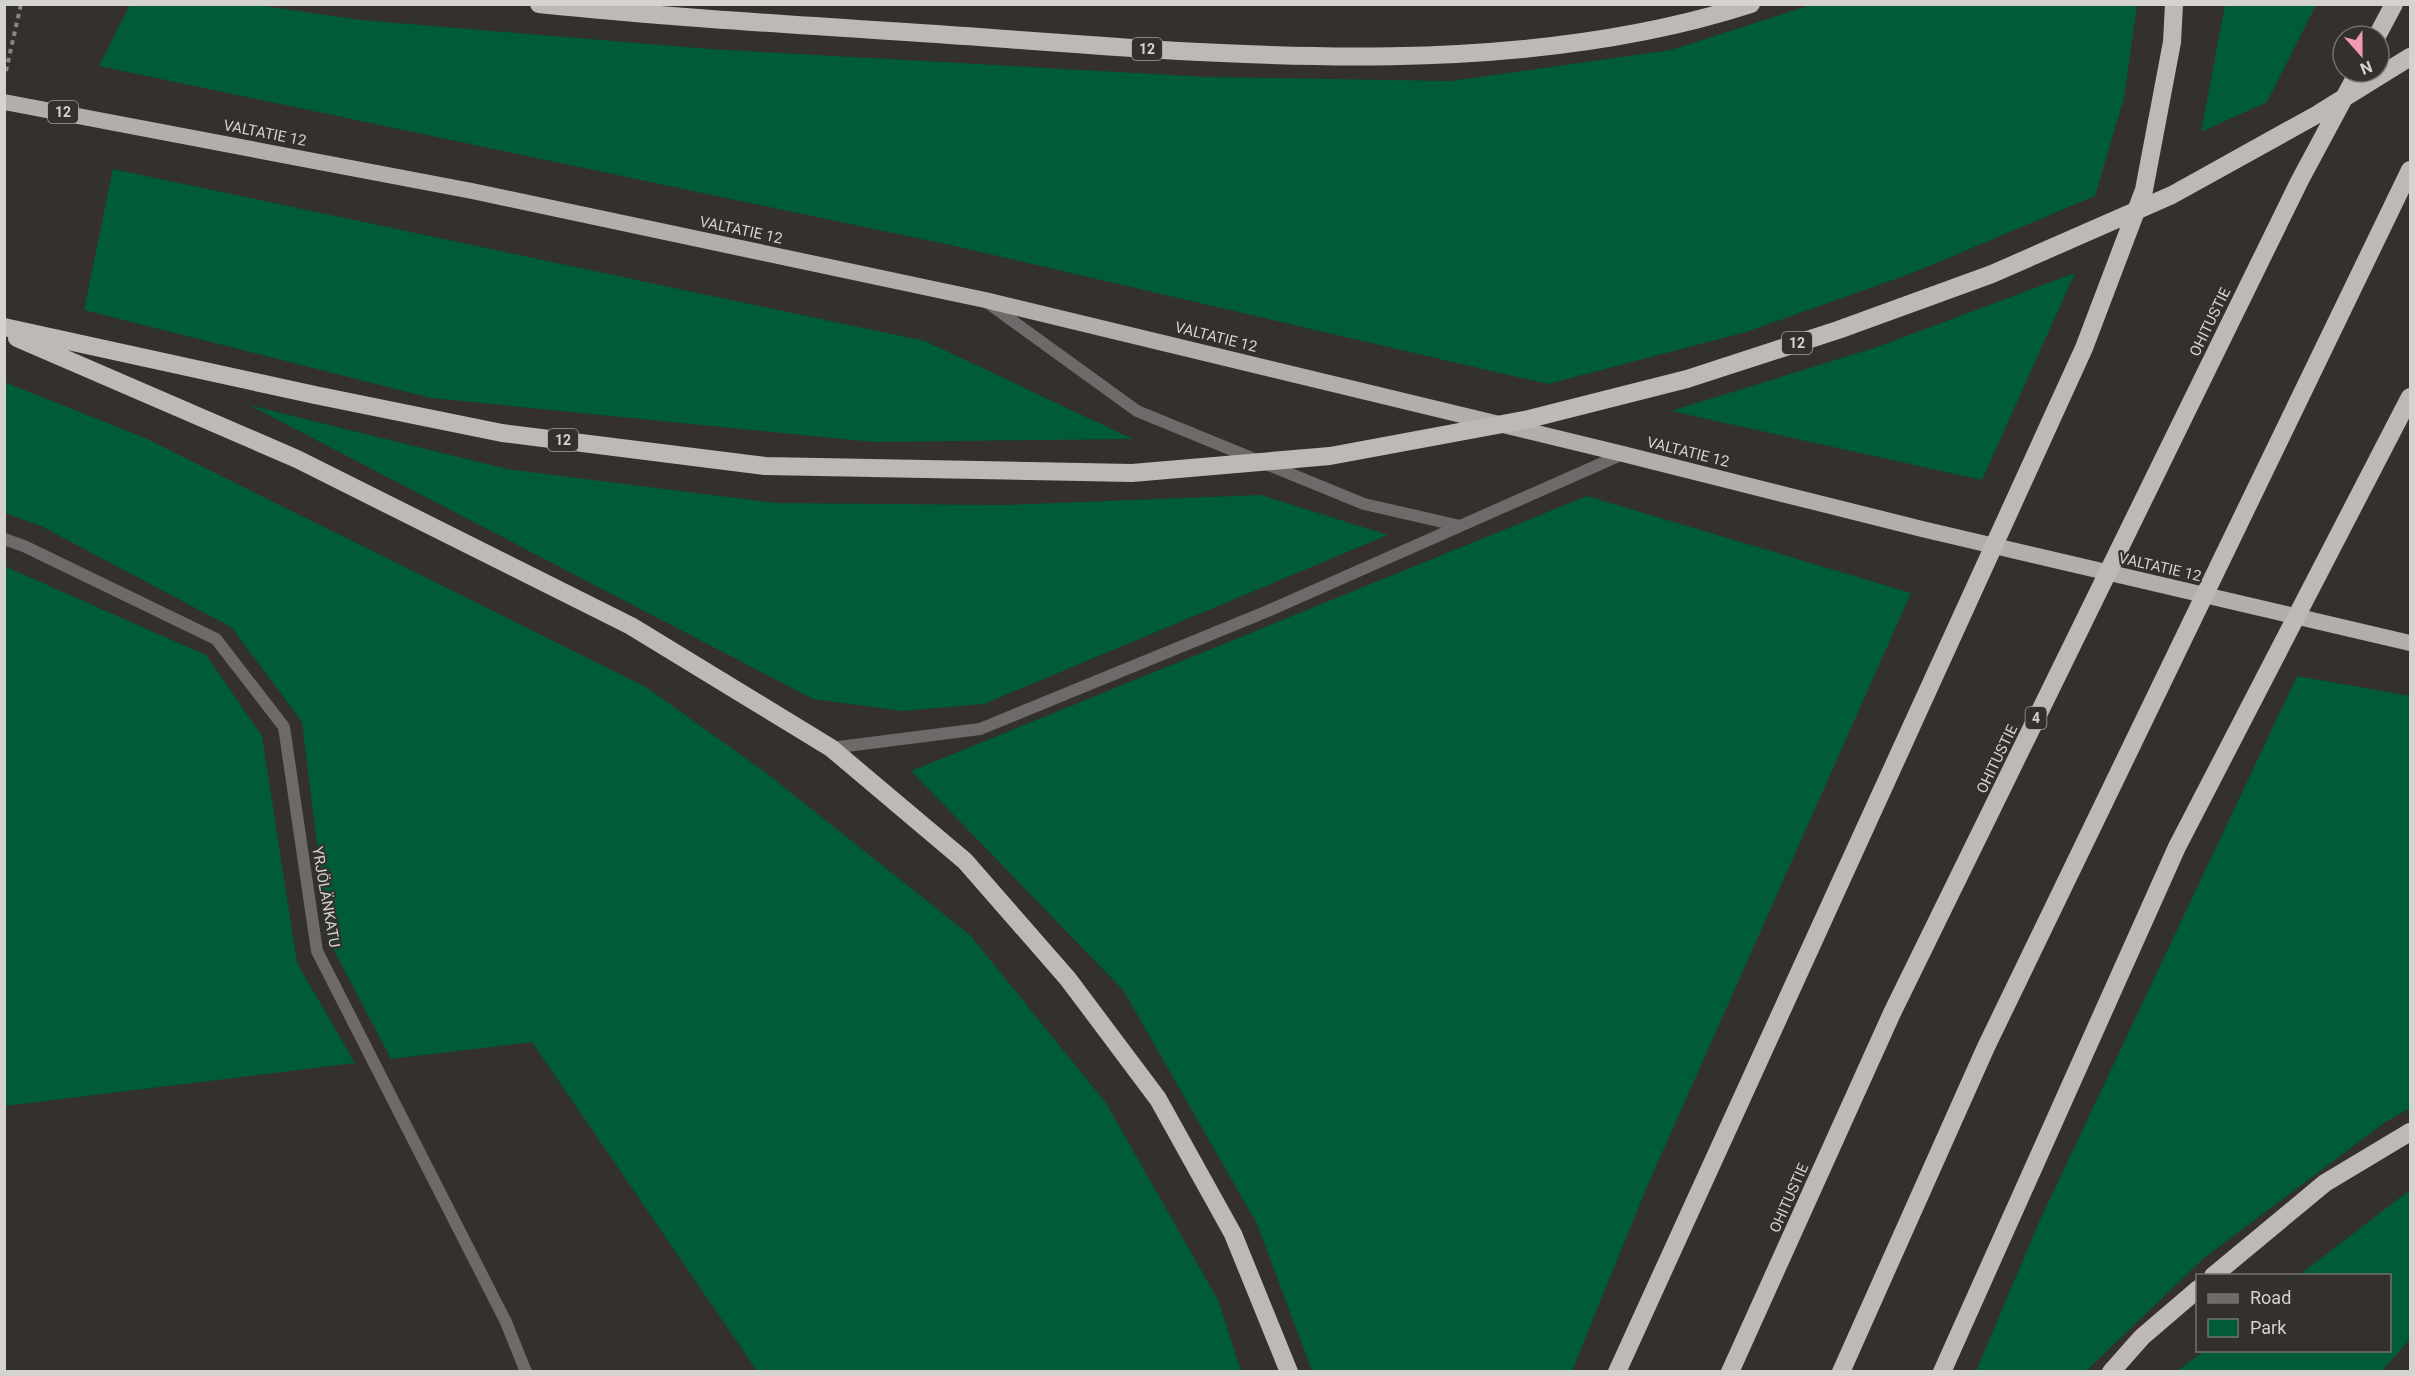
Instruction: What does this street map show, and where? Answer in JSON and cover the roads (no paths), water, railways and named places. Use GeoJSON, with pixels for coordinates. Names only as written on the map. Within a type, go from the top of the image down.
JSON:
{"type":"FeatureCollection","features":[{"type":"Feature","properties":{"kind":"highway","name":"12"},"geometry":{"type":"LineString","coordinates":[[539,4],[1198,52],[1369,56],[1499,50],[1620,38],[1751,4]]}},
{"type":"Feature","properties":{"kind":"highway"},"geometry":{"type":"LineString","coordinates":[[1617,1371],[2084,348],[2144,190],[2172,42],[2174,4]]}},
{"type":"Feature","properties":{"kind":"highway"},"geometry":{"type":"LineString","coordinates":[[2383,24],[2394,4]]}},
{"type":"Feature","properties":{"kind":"highway","name":"12"},"geometry":{"type":"LineString","coordinates":[[4,327],[502,433],[765,466],[1132,473],[1330,456],[1529,419],[1687,379],[1817,337],[1992,274],[2172,195],[2318,114],[2410,57]]}},
{"type":"Feature","properties":{"kind":"highway","name":"OHITUSTIE"},"geometry":{"type":"LineString","coordinates":[[1730,1371],[1892,1013],[2300,180],[2352,84]]}},
{"type":"Feature","properties":{"kind":"highway","name":"VALTATIE 12"},"geometry":{"type":"LineString","coordinates":[[4,102],[484,194],[985,300],[1623,454],[1922,529],[2410,643]]}},
{"type":"Feature","properties":{"kind":"highway"},"geometry":{"type":"LineString","coordinates":[[1841,1371],[1986,1047],[2410,170]]}},
{"type":"Feature","properties":{"kind":"highway"},"geometry":{"type":"LineString","coordinates":[[4,333],[297,459],[610,616],[831,748],[965,861],[1068,979],[1158,1099],[1233,1234],[1289,1371]]}},
{"type":"Feature","properties":{"kind":"highway"},"geometry":{"type":"LineString","coordinates":[[1942,1371],[2177,847],[2410,397]]}},
{"type":"Feature","properties":{"kind":"highway"},"geometry":{"type":"LineString","coordinates":[[2214,1274],[2325,1184],[2410,1132]]}},
{"type":"Feature","properties":{"kind":"highway"},"geometry":{"type":"LineString","coordinates":[[2111,1371],[2142,1337],[2196,1291]]}},
{"type":"Feature","properties":{"kind":"street"},"geometry":{"type":"LineString","coordinates":[[985,300],[1137,411],[1364,504],[1460,526]]}},
{"type":"Feature","properties":{"kind":"street"},"geometry":{"type":"LineString","coordinates":[[831,748],[980,729],[1270,610],[1623,454]]}},
{"type":"Feature","properties":{"kind":"street","name":"YRJÖLÄNKATU"},"geometry":{"type":"LineString","coordinates":[[4,539],[216,639],[284,727],[317,951],[501,1312],[526,1371]]}}]}
